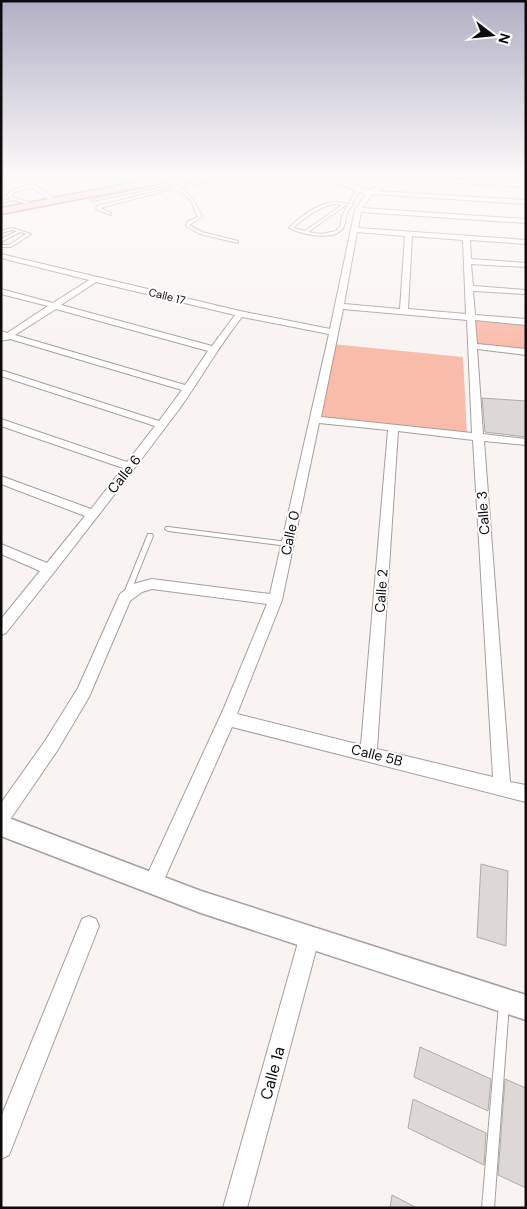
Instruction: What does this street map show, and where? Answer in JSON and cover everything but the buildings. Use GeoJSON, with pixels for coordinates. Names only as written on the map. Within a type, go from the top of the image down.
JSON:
{"type":"FeatureCollection","features":[{"type":"Feature","properties":{"kind":"street","name":"Calle 0"},"geometry":{"type":"LineString","coordinates":[[152,884],[261,642],[275,600],[334,332],[352,234]]}},
{"type":"Feature","properties":{"kind":"street"},"geometry":{"type":"LineString","coordinates":[[404,312],[409,234]]}},
{"type":"Feature","properties":{"kind":"street"},"geometry":{"type":"LineString","coordinates":[[415,234],[526,242]]}},
{"type":"Feature","properties":{"kind":"street","name":"Calle 3"},"geometry":{"type":"LineString","coordinates":[[466,238],[466,261],[474,346],[478,437],[502,787]]}},
{"type":"Feature","properties":{"kind":"street","name":"Calle 17"},"geometry":{"type":"LineString","coordinates":[[1,256],[240,314],[334,332]]}},
{"type":"Feature","properties":{"kind":"street"},"geometry":{"type":"LineString","coordinates":[[466,261],[526,265]]}},
{"type":"Feature","properties":{"kind":"street"},"geometry":{"type":"LineString","coordinates":[[3,337],[95,279]]}},
{"type":"Feature","properties":{"kind":"street"},"geometry":{"type":"LineString","coordinates":[[470,288],[526,292]]}},
{"type":"Feature","properties":{"kind":"street"},"geometry":{"type":"LineString","coordinates":[[1,291],[213,350]]}},
{"type":"Feature","properties":{"kind":"street"},"geometry":{"type":"LineString","coordinates":[[338,306],[526,322]]}},
{"type":"Feature","properties":{"kind":"street","name":"Calle 6"},"geometry":{"type":"LineString","coordinates":[[1,630],[130,467],[188,389],[213,350],[240,314]]}},
{"type":"Feature","properties":{"kind":"street"},"geometry":{"type":"LineString","coordinates":[[3,337],[188,389]]}},
{"type":"Feature","properties":{"kind":"street"},"geometry":{"type":"LineString","coordinates":[[474,346],[526,352]]}},
{"type":"Feature","properties":{"kind":"street"},"geometry":{"type":"LineString","coordinates":[[1,373],[161,425]]}},
{"type":"Feature","properties":{"kind":"street"},"geometry":{"type":"LineString","coordinates":[[314,419],[526,442]]}},
{"type":"Feature","properties":{"kind":"street"},"geometry":{"type":"LineString","coordinates":[[1,422],[130,467]]}},
{"type":"Feature","properties":{"kind":"street","name":"Calle 2"},"geometry":{"type":"LineString","coordinates":[[369,753],[393,428]]}},
{"type":"Feature","properties":{"kind":"street"},"geometry":{"type":"LineString","coordinates":[[1,480],[93,514]]}},
{"type":"Feature","properties":{"kind":"street"},"geometry":{"type":"LineString","coordinates":[[1,549],[50,570]]}},
{"type":"Feature","properties":{"kind":"street"},"geometry":{"type":"LineString","coordinates":[[1,818],[51,746],[84,692],[125,598],[138,588],[152,584],[275,600]]}},
{"type":"Feature","properties":{"kind":"street","name":"Calle 5B"},"geometry":{"type":"LineString","coordinates":[[227,719],[369,753],[526,794]]}},
{"type":"Feature","properties":{"kind":"street"},"geometry":{"type":"LineString","coordinates":[[1,825],[152,884],[309,939],[526,1008]]}},
{"type":"Feature","properties":{"kind":"street"},"geometry":{"type":"LineString","coordinates":[[1,1147],[89,926]]}},
{"type":"Feature","properties":{"kind":"street","name":"Calle 1a"},"geometry":{"type":"LineString","coordinates":[[235,1208],[309,939]]}},
{"type":"Feature","properties":{"kind":"lane"},"geometry":{"type":"LineString","coordinates":[[1,241],[14,234]]}},
{"type":"Feature","properties":{"kind":"lane"},"geometry":{"type":"LineString","coordinates":[[1,246],[10,246],[28,234]]}},
{"type":"Feature","properties":{"kind":"lane"},"geometry":{"type":"LineString","coordinates":[[207,234],[237,242]]}},
{"type":"Feature","properties":{"kind":"lane"},"geometry":{"type":"LineString","coordinates":[[168,529],[288,544]]}},
{"type":"Feature","properties":{"kind":"lane"},"geometry":{"type":"LineString","coordinates":[[125,598],[150,536]]}},
{"type":"Feature","properties":{"kind":"lane"},"geometry":{"type":"LineString","coordinates":[[488,1208],[504,1001]]}},
{"type":"Feature","properties":{"kind":"shaded area"},"geometry":{"type":"Polygon","coordinates":[[[470,320],[526,325],[526,351],[472,345],[470,320]]]}},
{"type":"Feature","properties":{"kind":"shaded area"},"geometry":{"type":"Polygon","coordinates":[[[332,344],[463,357],[467,435],[318,418],[332,344]]]}}]}
